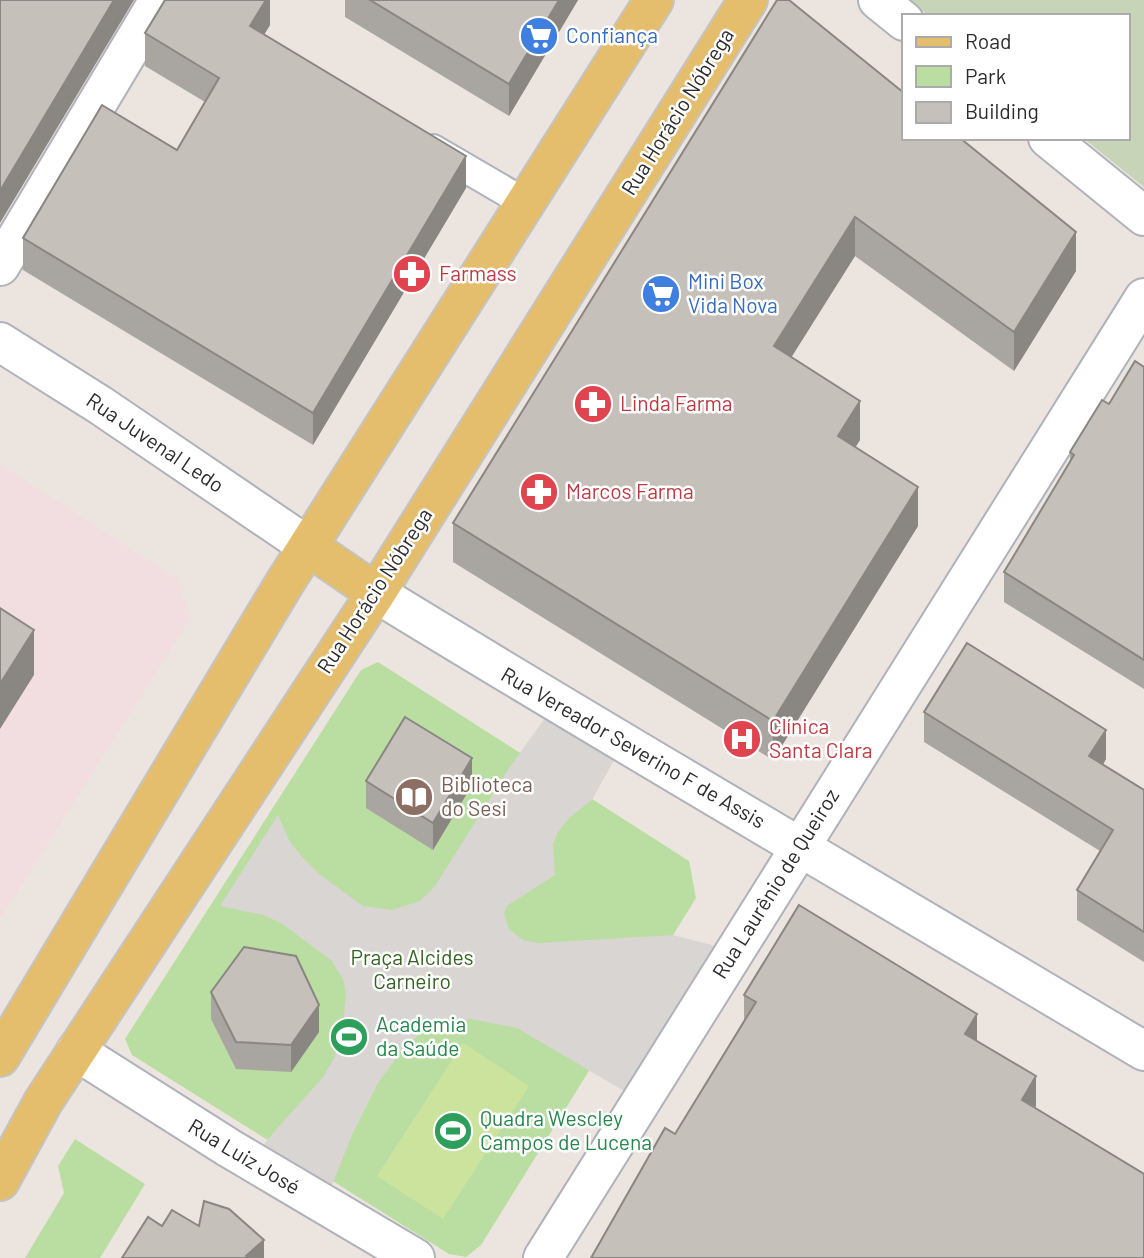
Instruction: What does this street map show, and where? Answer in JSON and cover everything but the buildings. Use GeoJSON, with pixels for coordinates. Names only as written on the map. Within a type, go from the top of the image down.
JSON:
{"type":"FeatureCollection","features":[{"type":"Feature","properties":{"kind":"main road"},"geometry":{"type":"LineString","coordinates":[[0,1057],[284,584],[654,0]]}},
{"type":"Feature","properties":{"kind":"main road","name":"Rua Horácio Nóbrega"},"geometry":{"type":"LineString","coordinates":[[0,1181],[76,1051],[376,593],[748,0]]}},
{"type":"Feature","properties":{"kind":"main road"},"geometry":{"type":"LineString","coordinates":[[317,533],[376,593]]}},
{"type":"Feature","properties":{"kind":"street"},"geometry":{"type":"LineString","coordinates":[[0,266],[159,0]]}},
{"type":"Feature","properties":{"kind":"street"},"geometry":{"type":"LineString","coordinates":[[878,0],[902,19]]}},
{"type":"Feature","properties":{"kind":"street"},"geometry":{"type":"LineString","coordinates":[[1050,140],[1144,216]]}},
{"type":"Feature","properties":{"kind":"street","name":"Rua Laurênio de Queiroz"},"geometry":{"type":"LineString","coordinates":[[543,1258],[1144,298]]}},
{"type":"Feature","properties":{"kind":"street","name":"Rua Juvenal Ledo"},"geometry":{"type":"LineString","coordinates":[[0,342],[100,405],[317,533]]}},
{"type":"Feature","properties":{"kind":"street","name":"Rua Vereador Severino F de Assis"},"geometry":{"type":"LineString","coordinates":[[376,593],[555,704],[800,845],[1144,1051]]}},
{"type":"Feature","properties":{"kind":"street","name":"Rua Luiz José"},"geometry":{"type":"LineString","coordinates":[[76,1051],[229,1148],[415,1258]]}},
{"type":"Feature","properties":{"kind":"lane"},"geometry":{"type":"LineString","coordinates":[[412,137],[527,204]]}},
{"type":"Feature","properties":{"kind":"shaded area"},"geometry":{"type":"Polygon","coordinates":[[[0,464],[177,579],[190,619],[0,919],[0,464]]]}},
{"type":"Feature","properties":{"kind":"shaded area"},"geometry":{"type":"Polygon","coordinates":[[[555,704],[623,744],[592,800],[570,817],[558,832],[553,844],[555,875],[507,906],[504,914],[509,929],[523,940],[539,943],[673,935],[735,951],[641,1101],[517,1028],[471,1019],[446,1021],[425,1030],[405,1046],[378,1083],[352,1135],[324,1205],[253,1162],[268,1139],[323,1077],[335,1056],[343,1027],[346,994],[344,981],[332,961],[281,923],[263,915],[220,906],[278,815],[290,842],[303,858],[319,874],[363,906],[392,910],[420,901],[435,886],[510,767],[555,704]]]}},
{"type":"Feature","properties":{"kind":"green space"},"geometry":{"type":"Polygon","coordinates":[[[909,0],[1144,0],[1144,187],[1085,140],[1130,140],[1130,14],[926,14],[909,0]]]}},
{"type":"Feature","properties":{"kind":"green space","name":"Praça Alcides Carneiro"},"geometry":{"type":"Polygon","coordinates":[[[378,662],[689,861],[696,898],[481,1245],[466,1257],[449,1254],[132,1055],[125,1039],[361,670],[378,662]]]}},
{"type":"Feature","properties":{"kind":"green space","name":"Quadra Wescley Campos de Lucena"},"geometry":{"type":"Polygon","coordinates":[[[463,1043],[529,1086],[443,1219],[377,1176],[463,1043]]]}},
{"type":"Feature","properties":{"kind":"green space"},"geometry":{"type":"Polygon","coordinates":[[[75,1139],[145,1184],[100,1258],[25,1258],[64,1193],[58,1166],[75,1139]]]}},
{"type":"Feature","properties":{"kind":"place","name":"Confiança"},"geometry":{"type":"Point","coordinates":[539,36]}},
{"type":"Feature","properties":{"kind":"place","name":"Farmass"},"geometry":{"type":"Point","coordinates":[412,274]}},
{"type":"Feature","properties":{"kind":"place","name":"Mini Box Vida Nova"},"geometry":{"type":"Point","coordinates":[661,294]}},
{"type":"Feature","properties":{"kind":"place","name":"Linda Farma"},"geometry":{"type":"Point","coordinates":[593,404]}},
{"type":"Feature","properties":{"kind":"place","name":"Marcos Farma"},"geometry":{"type":"Point","coordinates":[539,492]}},
{"type":"Feature","properties":{"kind":"place","name":"Clínica Santa Clara"},"geometry":{"type":"Point","coordinates":[742,739]}},
{"type":"Feature","properties":{"kind":"place","name":"Biblioteca do Sesi"},"geometry":{"type":"Point","coordinates":[414,797]}},
{"type":"Feature","properties":{"kind":"place","name":"Academia da Saúde"},"geometry":{"type":"Point","coordinates":[349,1037]}},
{"type":"Feature","properties":{"kind":"place","name":"Quadra Wescley Campos de Lucena"},"geometry":{"type":"Point","coordinates":[453,1131]}}]}
